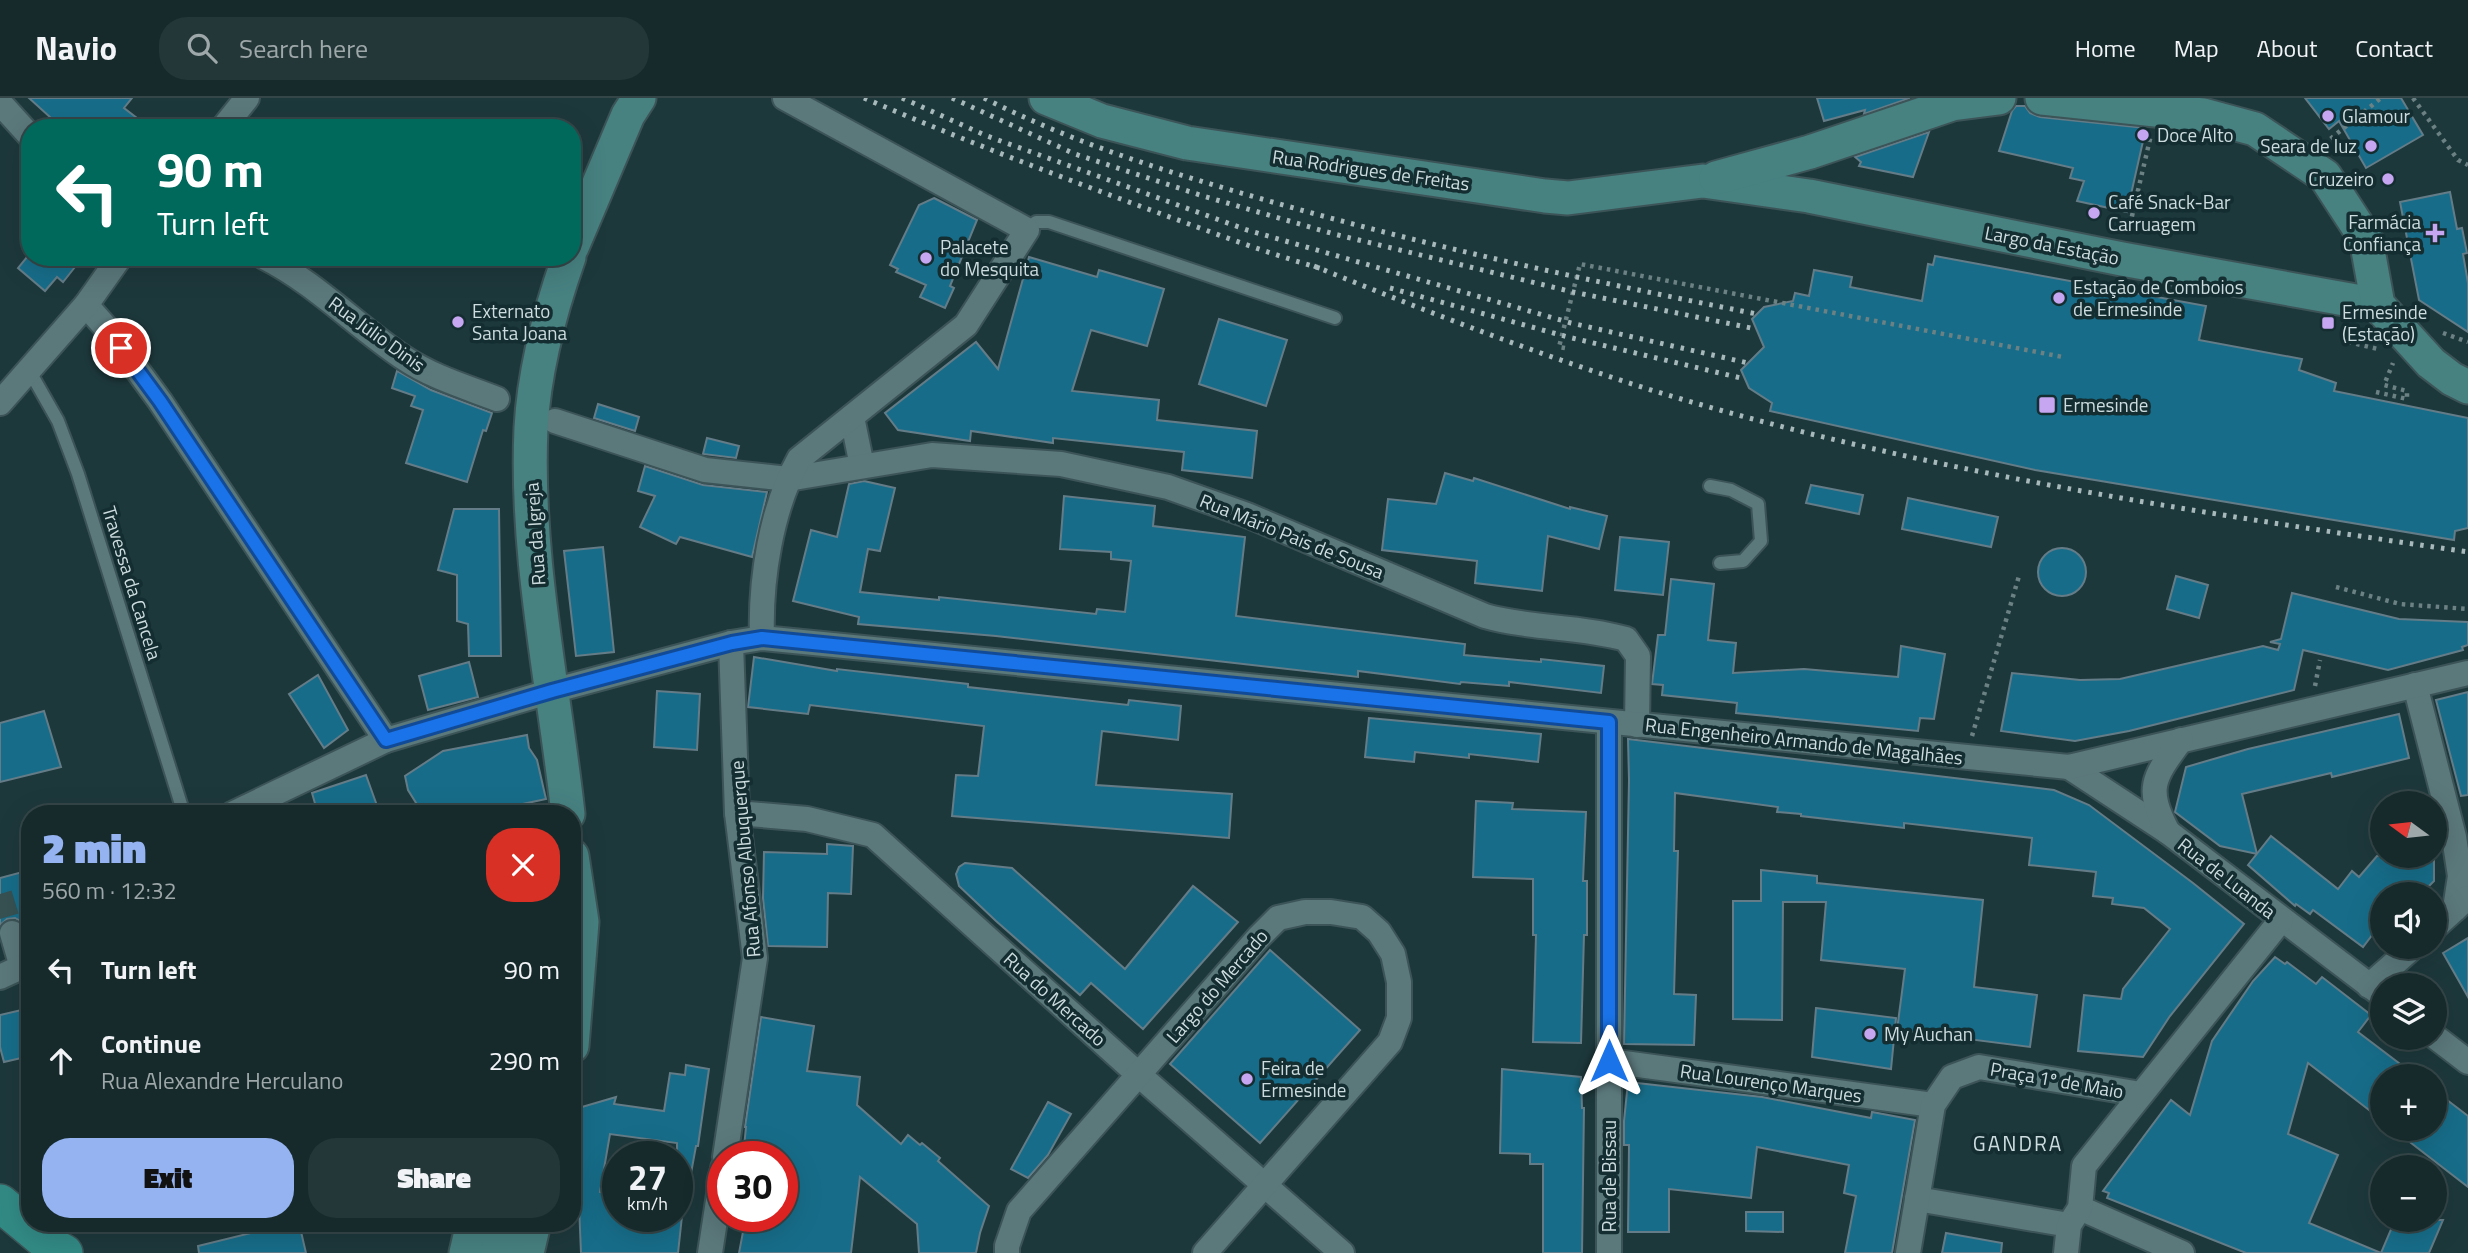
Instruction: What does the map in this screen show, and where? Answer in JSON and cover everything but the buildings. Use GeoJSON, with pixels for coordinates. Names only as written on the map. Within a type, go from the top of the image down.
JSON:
{"type":"FeatureCollection","features":[{"type":"Feature","properties":{"kind":"main road"},"geometry":{"type":"LineString","coordinates":[[581,226],[628,115],[639,98]]}},
{"type":"Feature","properties":{"kind":"main road","name":"Rua Rodrigues de Freitas"},"geometry":{"type":"LineString","coordinates":[[1046,98],[1102,121],[1187,143],[1545,196],[1578,197],[1703,181],[1810,152],[1952,104],[1999,98]]}},
{"type":"Feature","properties":{"kind":"main road"},"geometry":{"type":"LineString","coordinates":[[2042,98],[2158,104],[2255,129],[2304,161],[2325,176],[2366,239],[2378,306],[2431,363],[2468,387]]}},
{"type":"Feature","properties":{"kind":"main road"},"geometry":{"type":"LineString","coordinates":[[1809,196],[1803,186],[1802,175],[1810,152]]}},
{"type":"Feature","properties":{"kind":"main road","name":"Rua Rodrigues de Freitas"},"geometry":{"type":"LineString","coordinates":[[1703,181],[1809,196]]}},
{"type":"Feature","properties":{"kind":"main road","name":"Largo da Estação"},"geometry":{"type":"LineString","coordinates":[[1809,196],[2122,259],[2378,306]]}},
{"type":"Feature","properties":{"kind":"main road","name":"Rua da Igreja"},"geometry":{"type":"LineString","coordinates":[[566,266],[547,332],[531,426],[530,485],[536,569],[567,805]]}},
{"type":"Feature","properties":{"kind":"main road"},"geometry":{"type":"LineString","coordinates":[[581,916],[581,934]]}},
{"type":"Feature","properties":{"kind":"main road"},"geometry":{"type":"LineString","coordinates":[[0,1203],[21,1220]]}},
{"type":"Feature","properties":{"kind":"main road"},"geometry":{"type":"LineString","coordinates":[[35,1232],[64,1253]]}},
{"type":"Feature","properties":{"kind":"main road"},"geometry":{"type":"LineString","coordinates":[[466,1253],[471,1232]]}},
{"type":"Feature","properties":{"kind":"main road"},"geometry":{"type":"LineString","coordinates":[[497,1253],[502,1232]]}},
{"type":"Feature","properties":{"kind":"main road"},"geometry":{"type":"LineString","coordinates":[[527,1253],[532,1232]]}},
{"type":"Feature","properties":{"kind":"street"},"geometry":{"type":"LineString","coordinates":[[230,119],[247,98]]}},
{"type":"Feature","properties":{"kind":"street"},"geometry":{"type":"LineString","coordinates":[[762,638],[762,596],[768,553],[788,479],[799,459],[966,325],[1027,230],[785,98]]}},
{"type":"Feature","properties":{"kind":"street"},"geometry":{"type":"LineString","coordinates":[[0,103],[21,126]]}},
{"type":"Feature","properties":{"kind":"street"},"geometry":{"type":"LineString","coordinates":[[0,403],[86,305],[114,266]]}},
{"type":"Feature","properties":{"kind":"street","name":"Rua Júlio Dinis"},"geometry":{"type":"LineString","coordinates":[[282,266],[406,360],[427,372],[497,399]]}},
{"type":"Feature","properties":{"kind":"street"},"geometry":{"type":"LineString","coordinates":[[86,305],[108,330],[160,401],[386,740]]}},
{"type":"Feature","properties":{"kind":"street"},"geometry":{"type":"LineString","coordinates":[[852,416],[862,466]]}},
{"type":"Feature","properties":{"kind":"street","name":"Rua Mário Pais de Sousa"},"geometry":{"type":"LineString","coordinates":[[555,421],[705,470],[788,479],[932,455],[1061,464],[1168,487],[1247,515],[1485,616],[1510,623],[1605,633],[1626,639],[1638,656],[1637,725]]}},
{"type":"Feature","properties":{"kind":"street","name":"Rua Engenheiro Armando de Magalhães"},"geometry":{"type":"LineString","coordinates":[[251,805],[386,740],[552,691],[732,643],[762,638],[2069,767],[2468,673]]}},
{"type":"Feature","properties":{"kind":"street","name":"Rua Afonso Albuquerque"},"geometry":{"type":"LineString","coordinates":[[726,1141],[755,958],[737,813],[732,643]]}},
{"type":"Feature","properties":{"kind":"street"},"geometry":{"type":"LineString","coordinates":[[2415,685],[2461,840],[2461,903],[2447,916]]}},
{"type":"Feature","properties":{"kind":"street","name":"Rua de Bissau"},"geometry":{"type":"LineString","coordinates":[[1609,722],[1609,1253]]}},
{"type":"Feature","properties":{"kind":"street"},"geometry":{"type":"LineString","coordinates":[[2168,832],[2157,812],[2154,792],[2157,772],[2181,740]]}},
{"type":"Feature","properties":{"kind":"street","name":"Rua de Luanda"},"geometry":{"type":"LineString","coordinates":[[2069,767],[2168,832],[2370,987]]}},
{"type":"Feature","properties":{"kind":"street","name":"Rua do Mercado"},"geometry":{"type":"LineString","coordinates":[[737,813],[807,820],[873,835],[1139,1075],[1342,1253]]}},
{"type":"Feature","properties":{"kind":"street","name":"Largo do Mercado"},"geometry":{"type":"LineString","coordinates":[[1007,1253],[1019,1211],[1278,918],[1305,912],[1331,912],[1362,917],[1379,932],[1393,954],[1399,982],[1399,1018],[1390,1042],[1205,1253]]}},
{"type":"Feature","properties":{"kind":"street"},"geometry":{"type":"LineString","coordinates":[[2141,1094],[2281,920]]}},
{"type":"Feature","properties":{"kind":"street"},"geometry":{"type":"LineString","coordinates":[[12,933],[17,969]]}},
{"type":"Feature","properties":{"kind":"street"},"geometry":{"type":"LineString","coordinates":[[2391,973],[2403,959]]}},
{"type":"Feature","properties":{"kind":"street"},"geometry":{"type":"LineString","coordinates":[[2447,1046],[2468,1062]]}},
{"type":"Feature","properties":{"kind":"street","name":"Rua Lourenço Marques"},"geometry":{"type":"LineString","coordinates":[[1609,1061],[1933,1105]]}},
{"type":"Feature","properties":{"kind":"street","name":"Praça 1º de Maio"},"geometry":{"type":"LineString","coordinates":[[1933,1105],[1952,1077],[1979,1067],[2141,1094],[2084,1167],[2066,1253]]}},
{"type":"Feature","properties":{"kind":"street"},"geometry":{"type":"LineString","coordinates":[[1908,1253],[1933,1105]]}},
{"type":"Feature","properties":{"kind":"street"},"geometry":{"type":"LineString","coordinates":[[1917,1199],[2074,1217],[2182,1253]]}},
{"type":"Feature","properties":{"kind":"street"},"geometry":{"type":"LineString","coordinates":[[710,1253],[713,1232]]}},
{"type":"Feature","properties":{"kind":"lane"},"geometry":{"type":"LineString","coordinates":[[1027,230],[1036,222],[1049,222],[1335,318]]}},
{"type":"Feature","properties":{"kind":"lane","name":"Travessa da Cancela"},"geometry":{"type":"LineString","coordinates":[[29,370],[58,421],[78,474],[181,805]]}},
{"type":"Feature","properties":{"kind":"lane"},"geometry":{"type":"LineString","coordinates":[[1710,486],[1731,490],[1758,505],[1762,541],[1743,561],[1720,563]]}},
{"type":"Feature","properties":{"kind":"path"},"geometry":{"type":"LineString","coordinates":[[2304,161],[2381,98]]}},
{"type":"Feature","properties":{"kind":"path"},"geometry":{"type":"LineString","coordinates":[[2413,98],[2458,160],[2468,165]]}},
{"type":"Feature","properties":{"kind":"path"},"geometry":{"type":"LineString","coordinates":[[2122,259],[2158,104]]}},
{"type":"Feature","properties":{"kind":"path"},"geometry":{"type":"LineString","coordinates":[[1565,348],[1559,347],[1572,308],[1580,264],[2063,357]]}},
{"type":"Feature","properties":{"kind":"path"},"geometry":{"type":"LineString","coordinates":[[2376,392],[2407,399],[2407,391],[2384,385],[2397,353]]}},
{"type":"Feature","properties":{"kind":"path"},"geometry":{"type":"LineString","coordinates":[[1966,757],[2019,576]]}},
{"type":"Feature","properties":{"kind":"path"},"geometry":{"type":"LineString","coordinates":[[2336,587],[2400,604],[2468,609]]}},
{"type":"Feature","properties":{"kind":"tunnel"},"geometry":{"type":"LineString","coordinates":[[0,894],[12,933]]}},
{"type":"Feature","properties":{"kind":"railway"},"geometry":{"type":"LineString","coordinates":[[864,98],[1119,198],[1239,242],[1323,269]]}},
{"type":"Feature","properties":{"kind":"railway"},"geometry":{"type":"LineString","coordinates":[[902,98],[987,136],[1247,230],[1571,323],[1748,363]]}},
{"type":"Feature","properties":{"kind":"railway"},"geometry":{"type":"LineString","coordinates":[[952,98],[1075,154],[1203,196],[1334,234],[1573,292],[1756,329]]}},
{"type":"Feature","properties":{"kind":"railway"},"geometry":{"type":"LineString","coordinates":[[984,98],[1086,143],[1262,199],[1508,262],[1757,314]]}},
{"type":"Feature","properties":{"kind":"railway"},"geometry":{"type":"LineString","coordinates":[[1314,266],[1566,362],[1751,419],[1852,444],[2056,486],[2159,505],[2468,552]]}},
{"type":"Feature","properties":{"kind":"railway"},"geometry":{"type":"LineString","coordinates":[[1390,288],[1568,337],[1745,379]]}},
{"type":"Feature","properties":{"kind":"place","name":"Glamour"},"geometry":{"type":"Point","coordinates":[2328,116]}},
{"type":"Feature","properties":{"kind":"place","name":"Doce Alto"},"geometry":{"type":"Point","coordinates":[2143,135]}},
{"type":"Feature","properties":{"kind":"place","name":"Seara de luz"},"geometry":{"type":"Point","coordinates":[2371,146]}},
{"type":"Feature","properties":{"kind":"place","name":"Cruzeiro"},"geometry":{"type":"Point","coordinates":[2388,179]}},
{"type":"Feature","properties":{"kind":"place","name":"Café Snack-Bar Carruagem"},"geometry":{"type":"Point","coordinates":[2094,213]}},
{"type":"Feature","properties":{"kind":"place","name":"Farmácia Confiança"},"geometry":{"type":"Point","coordinates":[2435,233]}},
{"type":"Feature","properties":{"kind":"place","name":"Palacete do Mesquita"},"geometry":{"type":"Point","coordinates":[926,258]}},
{"type":"Feature","properties":{"kind":"place","name":"Estação de Comboios de Ermesinde"},"geometry":{"type":"Point","coordinates":[2059,298]}},
{"type":"Feature","properties":{"kind":"place","name":"Externato Santa Joana"},"geometry":{"type":"Point","coordinates":[458,322]}},
{"type":"Feature","properties":{"kind":"place","name":"Ermesinde (Estação)"},"geometry":{"type":"Point","coordinates":[2328,323]}},
{"type":"Feature","properties":{"kind":"place","name":"Ermesinde"},"geometry":{"type":"Point","coordinates":[2047,405]}},
{"type":"Feature","properties":{"kind":"place","name":"My Auchan"},"geometry":{"type":"Point","coordinates":[1870,1034]}},
{"type":"Feature","properties":{"kind":"place","name":"Feira de Ermesinde"},"geometry":{"type":"Point","coordinates":[1247,1079]}},
{"type":"Feature","properties":{"kind":"district","name":"GANDRA"},"geometry":{"type":"Point","coordinates":[2018,1144]}},
{"type":"Feature","properties":{"kind":"route"},"geometry":{"type":"LineString","coordinates":[[121,348],[160,401],[386,740],[552,691],[732,643],[762,638],[1609,722],[1609,1061]]}}]}
